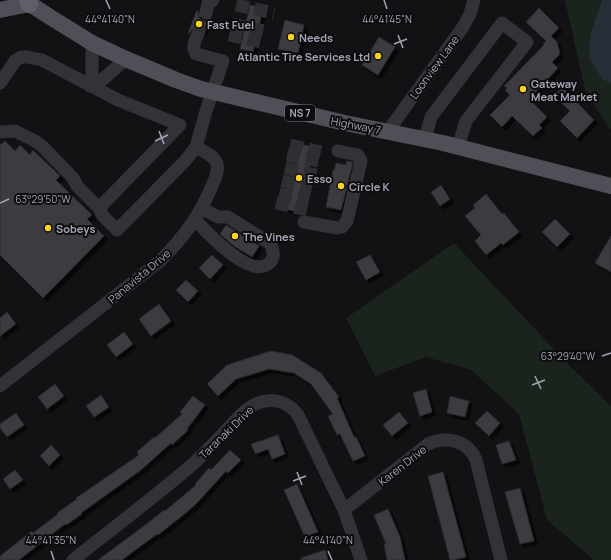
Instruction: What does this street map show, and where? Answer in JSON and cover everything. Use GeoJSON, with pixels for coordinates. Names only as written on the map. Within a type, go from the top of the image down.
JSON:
{"type":"FeatureCollection","features":[{"type":"Feature","properties":{"kind":"main road","name":"Highway 7"},"geometry":{"type":"LineString","coordinates":[[27,1],[92,43],[176,80],[213,92],[345,123],[425,139],[611,186]]}},
{"type":"Feature","properties":{"kind":"main road"},"geometry":{"type":"LineString","coordinates":[[0,10],[27,1]]}},
{"type":"Feature","properties":{"kind":"street"},"geometry":{"type":"LineString","coordinates":[[206,14],[208,4],[213,0]]}},
{"type":"Feature","properties":{"kind":"street","name":"Loonview Lane"},"geometry":{"type":"LineString","coordinates":[[388,131],[463,27],[470,14],[474,0]]}},
{"type":"Feature","properties":{"kind":"street"},"geometry":{"type":"LineString","coordinates":[[425,139],[431,117],[502,22],[527,42],[466,121],[458,147]]}},
{"type":"Feature","properties":{"kind":"street"},"geometry":{"type":"LineString","coordinates":[[0,132],[15,131],[42,146],[73,178],[77,186],[99,208],[103,216],[116,230],[185,161],[196,147],[206,110],[223,61],[196,54],[194,44],[197,36]]}},
{"type":"Feature","properties":{"kind":"street"},"geometry":{"type":"LineString","coordinates":[[90,86],[92,74],[92,43]]}},
{"type":"Feature","properties":{"kind":"street"},"geometry":{"type":"LineString","coordinates":[[0,83],[15,61],[21,57],[42,60],[118,100],[180,125],[99,208]]}},
{"type":"Feature","properties":{"kind":"street"},"geometry":{"type":"LineString","coordinates":[[90,86],[102,80],[126,59]]}},
{"type":"Feature","properties":{"kind":"street","name":"Panavista Drive"},"geometry":{"type":"LineString","coordinates":[[0,386],[160,261],[182,237],[202,208],[216,177],[217,168],[212,156],[196,147]]}},
{"type":"Feature","properties":{"kind":"street"},"geometry":{"type":"LineString","coordinates":[[304,222],[338,228],[342,227],[347,221],[361,161],[358,155],[338,151]]}},
{"type":"Feature","properties":{"kind":"street"},"geometry":{"type":"LineString","coordinates":[[195,220],[221,246],[250,265],[266,265],[271,262],[274,257],[271,244],[228,217],[218,217],[202,208]]}},
{"type":"Feature","properties":{"kind":"street"},"geometry":{"type":"LineString","coordinates":[[211,236],[224,216]]}},
{"type":"Feature","properties":{"kind":"street","name":"Taranaki Drive"},"geometry":{"type":"LineString","coordinates":[[73,560],[195,462],[249,408],[267,400],[278,401],[292,406],[295,410],[344,510],[361,560]]}},
{"type":"Feature","properties":{"kind":"street","name":"Karen Drive"},"geometry":{"type":"LineString","coordinates":[[344,510],[428,444],[441,440],[458,442],[470,450],[476,460],[501,560]]}},
{"type":"Feature","properties":{"kind":"shaded area"},"geometry":{"type":"Polygon","coordinates":[[[565,0],[602,0],[590,35],[603,80],[611,83],[611,130],[585,90],[565,0]]]}},
{"type":"Feature","properties":{"kind":"shaded area"},"geometry":{"type":"Polygon","coordinates":[[[602,0],[611,0],[611,83],[603,80],[589,58],[590,35],[602,0]]]}},
{"type":"Feature","properties":{"kind":"shaded area"},"geometry":{"type":"Polygon","coordinates":[[[454,243],[567,363],[611,406],[611,560],[594,560],[547,520],[519,414],[471,370],[426,357],[375,376],[346,318],[454,243]]]}},
{"type":"Feature","properties":{"kind":"building"},"geometry":{"type":"Polygon","coordinates":[[[250,5],[263,8],[253,52],[240,49],[250,5]]]}},
{"type":"Feature","properties":{"kind":"building"},"geometry":{"type":"Polygon","coordinates":[[[539,8],[559,28],[551,36],[557,42],[560,54],[552,62],[558,68],[529,99],[547,117],[539,125],[542,128],[533,136],[512,116],[502,127],[490,115],[510,95],[505,90],[507,88],[504,86],[544,45],[543,44],[546,41],[526,22],[539,8]]]}},
{"type":"Feature","properties":{"kind":"building"},"geometry":{"type":"Polygon","coordinates":[[[197,10],[200,19],[208,21],[204,32],[196,28],[188,33],[197,10]]]}},
{"type":"Feature","properties":{"kind":"building","name":"Needs"},"geometry":{"type":"Polygon","coordinates":[[[285,20],[304,25],[298,53],[278,49],[285,20]]]}},
{"type":"Feature","properties":{"kind":"building","name":"Atlantic Tire Services Ltd"},"geometry":{"type":"Polygon","coordinates":[[[379,37],[395,47],[378,75],[362,65],[379,37]]]}},
{"type":"Feature","properties":{"kind":"building"},"geometry":{"type":"Polygon","coordinates":[[[562,87],[594,120],[577,138],[560,121],[570,111],[554,96],[562,87]]]}},
{"type":"Feature","properties":{"kind":"building","name":"Sobeys"},"geometry":{"type":"Polygon","coordinates":[[[5,141],[15,151],[20,145],[30,155],[33,150],[60,176],[56,180],[92,215],[87,219],[104,236],[43,298],[0,255],[0,145],[5,141]]]}},
{"type":"Feature","properties":{"kind":"building"},"geometry":{"type":"Polygon","coordinates":[[[300,144],[313,147],[299,212],[285,209],[300,144]]]}},
{"type":"Feature","properties":{"kind":"building"},"geometry":{"type":"Polygon","coordinates":[[[347,161],[353,162],[341,210],[326,207],[333,170],[334,171],[336,163],[346,165],[347,161]]]}},
{"type":"Feature","properties":{"kind":"building"},"geometry":{"type":"Polygon","coordinates":[[[441,185],[450,199],[440,206],[431,192],[441,185]]]}},
{"type":"Feature","properties":{"kind":"building"},"geometry":{"type":"Polygon","coordinates":[[[486,194],[519,232],[503,245],[501,243],[486,255],[475,241],[481,235],[465,216],[475,208],[473,205],[486,194]]]}},
{"type":"Feature","properties":{"kind":"building"},"geometry":{"type":"Polygon","coordinates":[[[555,219],[570,234],[557,247],[542,232],[555,219]]]}},
{"type":"Feature","properties":{"kind":"building"},"geometry":{"type":"Polygon","coordinates":[[[226,225],[259,246],[252,257],[234,246],[220,234],[226,225]]]}},
{"type":"Feature","properties":{"kind":"building"},"geometry":{"type":"Polygon","coordinates":[[[611,236],[611,272],[595,263],[611,236]]]}},
{"type":"Feature","properties":{"kind":"building"},"geometry":{"type":"Polygon","coordinates":[[[212,255],[223,265],[210,279],[199,268],[212,255]]]}},
{"type":"Feature","properties":{"kind":"building"},"geometry":{"type":"Polygon","coordinates":[[[370,255],[380,272],[366,280],[356,262],[370,255]]]}},
{"type":"Feature","properties":{"kind":"building"},"geometry":{"type":"Polygon","coordinates":[[[186,280],[198,291],[188,302],[176,290],[186,280]]]}},
{"type":"Feature","properties":{"kind":"building"},"geometry":{"type":"Polygon","coordinates":[[[159,304],[171,321],[151,336],[139,319],[159,304]]]}},
{"type":"Feature","properties":{"kind":"building"},"geometry":{"type":"Polygon","coordinates":[[[7,312],[16,324],[0,336],[0,318],[7,312]]]}},
{"type":"Feature","properties":{"kind":"building"},"geometry":{"type":"Polygon","coordinates":[[[124,332],[133,344],[116,357],[107,345],[124,332]]]}},
{"type":"Feature","properties":{"kind":"building"},"geometry":{"type":"Polygon","coordinates":[[[271,351],[292,355],[321,373],[339,397],[337,398],[354,437],[356,437],[365,456],[353,461],[340,434],[337,435],[328,416],[333,414],[311,384],[294,373],[269,369],[236,379],[218,396],[207,384],[227,365],[271,351]]]}},
{"type":"Feature","properties":{"kind":"building"},"geometry":{"type":"Polygon","coordinates":[[[55,384],[64,396],[47,409],[38,397],[55,384]]]}},
{"type":"Feature","properties":{"kind":"building"},"geometry":{"type":"Polygon","coordinates":[[[426,389],[432,412],[420,416],[413,393],[426,389]]]}},
{"type":"Feature","properties":{"kind":"building"},"geometry":{"type":"Polygon","coordinates":[[[101,395],[109,407],[94,417],[86,406],[101,395]]]}},
{"type":"Feature","properties":{"kind":"building"},"geometry":{"type":"Polygon","coordinates":[[[193,396],[205,405],[187,429],[188,430],[172,445],[171,443],[141,470],[81,513],[82,514],[66,525],[65,524],[19,560],[0,560],[0,556],[32,531],[33,533],[77,499],[76,498],[139,455],[137,452],[182,414],[180,412],[193,396]]]}},
{"type":"Feature","properties":{"kind":"building"},"geometry":{"type":"Polygon","coordinates":[[[450,396],[469,401],[465,417],[447,413],[450,396]]]}},
{"type":"Feature","properties":{"kind":"building"},"geometry":{"type":"Polygon","coordinates":[[[487,411],[500,423],[489,436],[475,423],[487,411]]]}},
{"type":"Feature","properties":{"kind":"building"},"geometry":{"type":"Polygon","coordinates":[[[399,412],[408,423],[392,436],[383,425],[399,412]]]}},
{"type":"Feature","properties":{"kind":"building"},"geometry":{"type":"Polygon","coordinates":[[[16,413],[24,425],[7,437],[0,428],[0,424],[16,413]]]}},
{"type":"Feature","properties":{"kind":"building"},"geometry":{"type":"Polygon","coordinates":[[[278,435],[285,454],[272,459],[268,449],[255,453],[251,444],[278,435]]]}},
{"type":"Feature","properties":{"kind":"building"},"geometry":{"type":"Polygon","coordinates":[[[509,441],[516,460],[502,464],[496,445],[509,441]]]}},
{"type":"Feature","properties":{"kind":"building"},"geometry":{"type":"Polygon","coordinates":[[[51,445],[60,455],[49,466],[40,456],[51,445]]]}},
{"type":"Feature","properties":{"kind":"building"},"geometry":{"type":"Polygon","coordinates":[[[230,450],[241,460],[228,473],[226,471],[196,504],[182,516],[122,560],[98,560],[164,510],[165,511],[196,485],[195,484],[209,468],[211,470],[230,450]]]}},
{"type":"Feature","properties":{"kind":"building"},"geometry":{"type":"Polygon","coordinates":[[[15,470],[23,480],[10,489],[3,479],[15,470]]]}},
{"type":"Feature","properties":{"kind":"building"},"geometry":{"type":"Polygon","coordinates":[[[443,472],[466,557],[453,560],[450,560],[428,476],[443,472]]]}},
{"type":"Feature","properties":{"kind":"building"},"geometry":{"type":"Polygon","coordinates":[[[297,484],[318,532],[305,537],[284,490],[297,484]]]}},
{"type":"Feature","properties":{"kind":"building"},"geometry":{"type":"Polygon","coordinates":[[[520,488],[534,541],[520,544],[505,492],[520,488]]]}},
{"type":"Feature","properties":{"kind":"building"},"geometry":{"type":"Polygon","coordinates":[[[388,509],[400,537],[405,560],[387,560],[384,544],[386,544],[374,515],[388,509]]]}},
{"type":"Feature","properties":{"kind":"building"},"geometry":{"type":"Polygon","coordinates":[[[325,550],[328,560],[301,560],[301,558],[325,550]]]}},
{"type":"Feature","properties":{"kind":"tunnel"},"geometry":{"type":"LineString","coordinates":[[236,5],[274,13]]}},
{"type":"Feature","properties":{"kind":"tunnel"},"geometry":{"type":"LineString","coordinates":[[197,36],[206,13]]}},
{"type":"Feature","properties":{"kind":"tunnel"},"geometry":{"type":"LineString","coordinates":[[232,24],[269,32]]}},
{"type":"Feature","properties":{"kind":"tunnel"},"geometry":{"type":"LineString","coordinates":[[229,35],[266,43]]}},
{"type":"Feature","properties":{"kind":"tunnel"},"geometry":{"type":"LineString","coordinates":[[290,145],[321,152]]}},
{"type":"Feature","properties":{"kind":"tunnel"},"geometry":{"type":"LineString","coordinates":[[287,155],[319,161]]}},
{"type":"Feature","properties":{"kind":"tunnel"},"geometry":{"type":"LineString","coordinates":[[285,168],[316,175]]}},
{"type":"Feature","properties":{"kind":"tunnel"},"geometry":{"type":"LineString","coordinates":[[282,181],[312,188]]}},
{"type":"Feature","properties":{"kind":"tunnel"},"geometry":{"type":"LineString","coordinates":[[279,194],[309,200]]}},
{"type":"Feature","properties":{"kind":"tunnel"},"geometry":{"type":"LineString","coordinates":[[276,203],[307,210]]}},
{"type":"Feature","properties":{"kind":"place","name":"Fast Fuel"},"geometry":{"type":"Point","coordinates":[199,24]}},
{"type":"Feature","properties":{"kind":"place","name":"Needs"},"geometry":{"type":"Point","coordinates":[291,37]}},
{"type":"Feature","properties":{"kind":"place","name":"Atlantic Tire Services Ltd"},"geometry":{"type":"Point","coordinates":[378,56]}},
{"type":"Feature","properties":{"kind":"place","name":"Gateway Meat Market"},"geometry":{"type":"Point","coordinates":[523,89]}},
{"type":"Feature","properties":{"kind":"place","name":"Esso"},"geometry":{"type":"Point","coordinates":[299,178]}},
{"type":"Feature","properties":{"kind":"place","name":"Circle K"},"geometry":{"type":"Point","coordinates":[341,186]}},
{"type":"Feature","properties":{"kind":"place","name":"Sobeys"},"geometry":{"type":"Point","coordinates":[48,228]}},
{"type":"Feature","properties":{"kind":"place","name":"The Vines"},"geometry":{"type":"Point","coordinates":[235,236]}}]}
